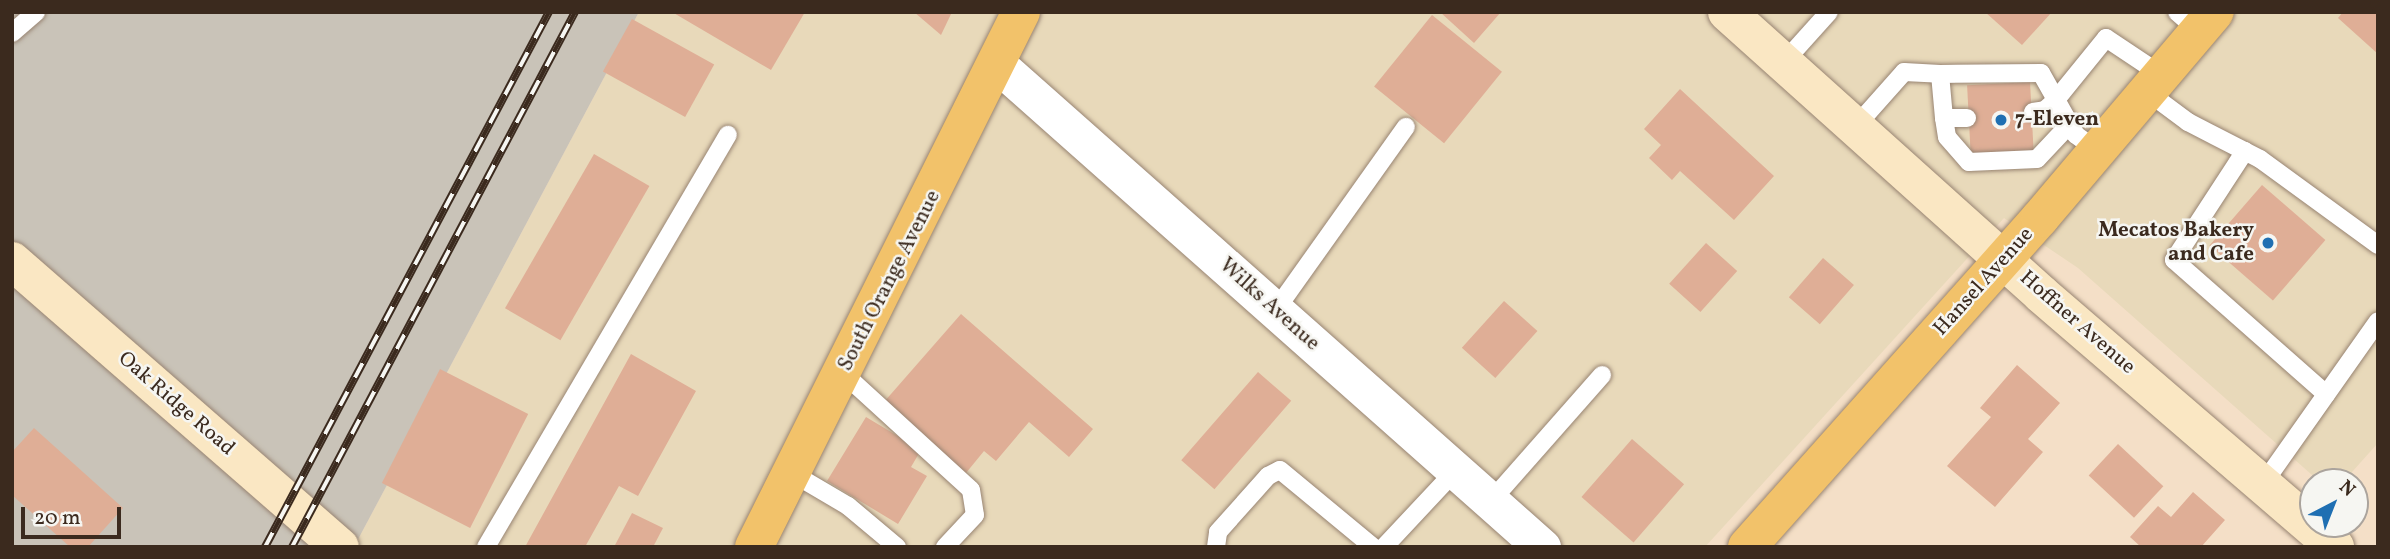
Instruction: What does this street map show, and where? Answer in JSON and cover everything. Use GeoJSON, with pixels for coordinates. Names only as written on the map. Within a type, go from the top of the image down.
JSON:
{"type":"FeatureCollection","features":[{"type":"Feature","properties":{"kind":"main road","name":"South Orange Avenue"},"geometry":{"type":"LineString","coordinates":[[754,547],[1021,12]]}},
{"type":"Feature","properties":{"kind":"main road","name":"Hoffner Avenue"},"geometry":{"type":"LineString","coordinates":[[1727,12],[2334,547]]}},
{"type":"Feature","properties":{"kind":"main road","name":"Hansel Avenue"},"geometry":{"type":"LineString","coordinates":[[1747,547],[2005,259],[2156,85],[2198,19]]}},
{"type":"Feature","properties":{"kind":"main road","name":"Oak Ridge Road"},"geometry":{"type":"LineString","coordinates":[[12,261],[340,547]]}},
{"type":"Feature","properties":{"kind":"street","name":"Wilks Avenue"},"geometry":{"type":"LineString","coordinates":[[996,64],[1542,547]]}},
{"type":"Feature","properties":{"kind":"lane"},"geometry":{"type":"LineString","coordinates":[[12,33],[36,12]]}},
{"type":"Feature","properties":{"kind":"lane"},"geometry":{"type":"LineString","coordinates":[[1784,62],[1829,12]]}},
{"type":"Feature","properties":{"kind":"lane"},"geometry":{"type":"LineString","coordinates":[[2033,112],[2045,110],[2054,101],[2106,38],[2156,85],[2188,122],[2245,151],[2378,245]]}},
{"type":"Feature","properties":{"kind":"lane"},"geometry":{"type":"LineString","coordinates":[[1856,126],[1904,72],[2041,73],[2069,125],[2098,151]]}},
{"type":"Feature","properties":{"kind":"lane"},"geometry":{"type":"LineString","coordinates":[[1940,74],[1947,137],[1969,162],[2037,159],[2069,125]]}},
{"type":"Feature","properties":{"kind":"lane"},"geometry":{"type":"LineString","coordinates":[[1944,118],[1966,118]]}},
{"type":"Feature","properties":{"kind":"lane"},"geometry":{"type":"LineString","coordinates":[[1275,311],[1406,127]]}},
{"type":"Feature","properties":{"kind":"lane"},"geometry":{"type":"LineString","coordinates":[[486,547],[727,135]]}},
{"type":"Feature","properties":{"kind":"lane"},"geometry":{"type":"LineString","coordinates":[[2245,151],[2174,260],[2326,394]]}},
{"type":"Feature","properties":{"kind":"lane"},"geometry":{"type":"LineString","coordinates":[[2263,484],[2378,321]]}},
{"type":"Feature","properties":{"kind":"lane"},"geometry":{"type":"LineString","coordinates":[[843,373],[971,490],[975,515],[945,547]]}},
{"type":"Feature","properties":{"kind":"lane"},"geometry":{"type":"LineString","coordinates":[[1491,502],[1602,375]]}},
{"type":"Feature","properties":{"kind":"lane"},"geometry":{"type":"LineString","coordinates":[[1216,547],[1217,532],[1268,476],[1280,470],[1373,547]]}},
{"type":"Feature","properties":{"kind":"lane"},"geometry":{"type":"LineString","coordinates":[[1384,547],[1456,470]]}},
{"type":"Feature","properties":{"kind":"lane"},"geometry":{"type":"LineString","coordinates":[[792,473],[848,506],[897,547]]}},
{"type":"Feature","properties":{"kind":"shaded area"},"geometry":{"type":"Polygon","coordinates":[[[12,12],[639,12],[354,547],[12,547],[12,12]]]}},
{"type":"Feature","properties":{"kind":"shaded area"},"geometry":{"type":"Polygon","coordinates":[[[639,12],[2378,12],[2378,443],[2356,468],[2304,468],[2078,268],[2004,218],[1705,547],[354,547],[639,12]]]}},
{"type":"Feature","properties":{"kind":"building"},"geometry":{"type":"Polygon","coordinates":[[[672,12],[805,12],[771,70],[672,12]]]}},
{"type":"Feature","properties":{"kind":"building"},"geometry":{"type":"Polygon","coordinates":[[[914,12],[952,12],[941,35],[914,12]]]}},
{"type":"Feature","properties":{"kind":"building"},"geometry":{"type":"Polygon","coordinates":[[[1440,12],[1501,12],[1474,43],[1440,12]]]}},
{"type":"Feature","properties":{"kind":"building"},"geometry":{"type":"Polygon","coordinates":[[[1985,12],[2052,12],[2022,45],[1985,12]]]}},
{"type":"Feature","properties":{"kind":"building"},"geometry":{"type":"Polygon","coordinates":[[[2343,12],[2378,12],[2378,54],[2338,18],[2343,12]]]}},
{"type":"Feature","properties":{"kind":"building"},"geometry":{"type":"Polygon","coordinates":[[[1432,15],[1502,72],[1444,143],[1374,86],[1432,15]]]}},
{"type":"Feature","properties":{"kind":"building"},"geometry":{"type":"Polygon","coordinates":[[[632,19],[714,65],[685,117],[603,71],[632,19]]]}},
{"type":"Feature","properties":{"kind":"building"},"geometry":{"type":"Polygon","coordinates":[[[2030,82],[2034,155],[1971,158],[1967,85],[2030,82]]]}},
{"type":"Feature","properties":{"kind":"building"},"geometry":{"type":"Polygon","coordinates":[[[1680,89],[1774,176],[1734,220],[1680,171],[1672,180],[1649,158],[1661,145],[1644,129],[1680,89]]]}},
{"type":"Feature","properties":{"kind":"building"},"geometry":{"type":"Polygon","coordinates":[[[594,154],[649,186],[560,340],[505,308],[594,154]]]}},
{"type":"Feature","properties":{"kind":"building","name":"Mecatos Bakery and Cafe"},"geometry":{"type":"Polygon","coordinates":[[[2262,185],[2325,240],[2273,300],[2210,245],[2262,185]]]}},
{"type":"Feature","properties":{"kind":"building"},"geometry":{"type":"Polygon","coordinates":[[[1706,243],[1737,271],[1700,312],[1669,284],[1706,243]]]}},
{"type":"Feature","properties":{"kind":"building"},"geometry":{"type":"Polygon","coordinates":[[[1823,258],[1854,285],[1820,324],[1789,297],[1823,258]]]}},
{"type":"Feature","properties":{"kind":"building"},"geometry":{"type":"Polygon","coordinates":[[[1504,301],[1537,331],[1495,378],[1462,348],[1504,301]]]}},
{"type":"Feature","properties":{"kind":"building"},"geometry":{"type":"Polygon","coordinates":[[[961,314],[1093,429],[1069,457],[1029,422],[996,461],[984,451],[966,473],[884,402],[961,314]]]}},
{"type":"Feature","properties":{"kind":"building"},"geometry":{"type":"Polygon","coordinates":[[[631,354],[696,391],[638,496],[619,486],[585,547],[525,547],[631,354]]]}},
{"type":"Feature","properties":{"kind":"building"},"geometry":{"type":"Polygon","coordinates":[[[2017,365],[2060,403],[2028,439],[2043,452],[1995,507],[1947,466],[1991,417],[1980,408],[2017,365]]]}},
{"type":"Feature","properties":{"kind":"building"},"geometry":{"type":"Polygon","coordinates":[[[440,369],[528,414],[470,528],[382,483],[440,369]]]}},
{"type":"Feature","properties":{"kind":"building"},"geometry":{"type":"Polygon","coordinates":[[[1258,372],[1291,401],[1214,489],[1181,460],[1258,372]]]}},
{"type":"Feature","properties":{"kind":"building"},"geometry":{"type":"Polygon","coordinates":[[[866,417],[921,450],[911,467],[927,476],[898,524],[827,481],[866,417]]]}},
{"type":"Feature","properties":{"kind":"building"},"geometry":{"type":"Polygon","coordinates":[[[34,428],[123,508],[88,547],[70,547],[12,495],[12,452],[34,428]]]}},
{"type":"Feature","properties":{"kind":"building"},"geometry":{"type":"Polygon","coordinates":[[[1632,439],[1684,484],[1634,542],[1581,497],[1632,439]]]}},
{"type":"Feature","properties":{"kind":"building"},"geometry":{"type":"Polygon","coordinates":[[[2118,444],[2163,486],[2134,518],[2089,475],[2118,444]]]}},
{"type":"Feature","properties":{"kind":"building"},"geometry":{"type":"Polygon","coordinates":[[[2193,492],[2225,520],[2201,547],[2141,547],[2130,537],[2158,506],[2171,517],[2193,492]]]}},
{"type":"Feature","properties":{"kind":"building"},"geometry":{"type":"Polygon","coordinates":[[[632,513],[663,528],[653,547],[614,547],[632,513]]]}},
{"type":"Feature","properties":{"kind":"railway"},"geometry":{"type":"LineString","coordinates":[[265,547],[549,12]]}},
{"type":"Feature","properties":{"kind":"railway"},"geometry":{"type":"LineString","coordinates":[[292,547],[575,12]]}},
{"type":"Feature","properties":{"kind":"place","name":"7-Eleven"},"geometry":{"type":"Point","coordinates":[2001,120]}},
{"type":"Feature","properties":{"kind":"place","name":"Mecatos Bakery and Cafe"},"geometry":{"type":"Point","coordinates":[2268,243]}}]}
